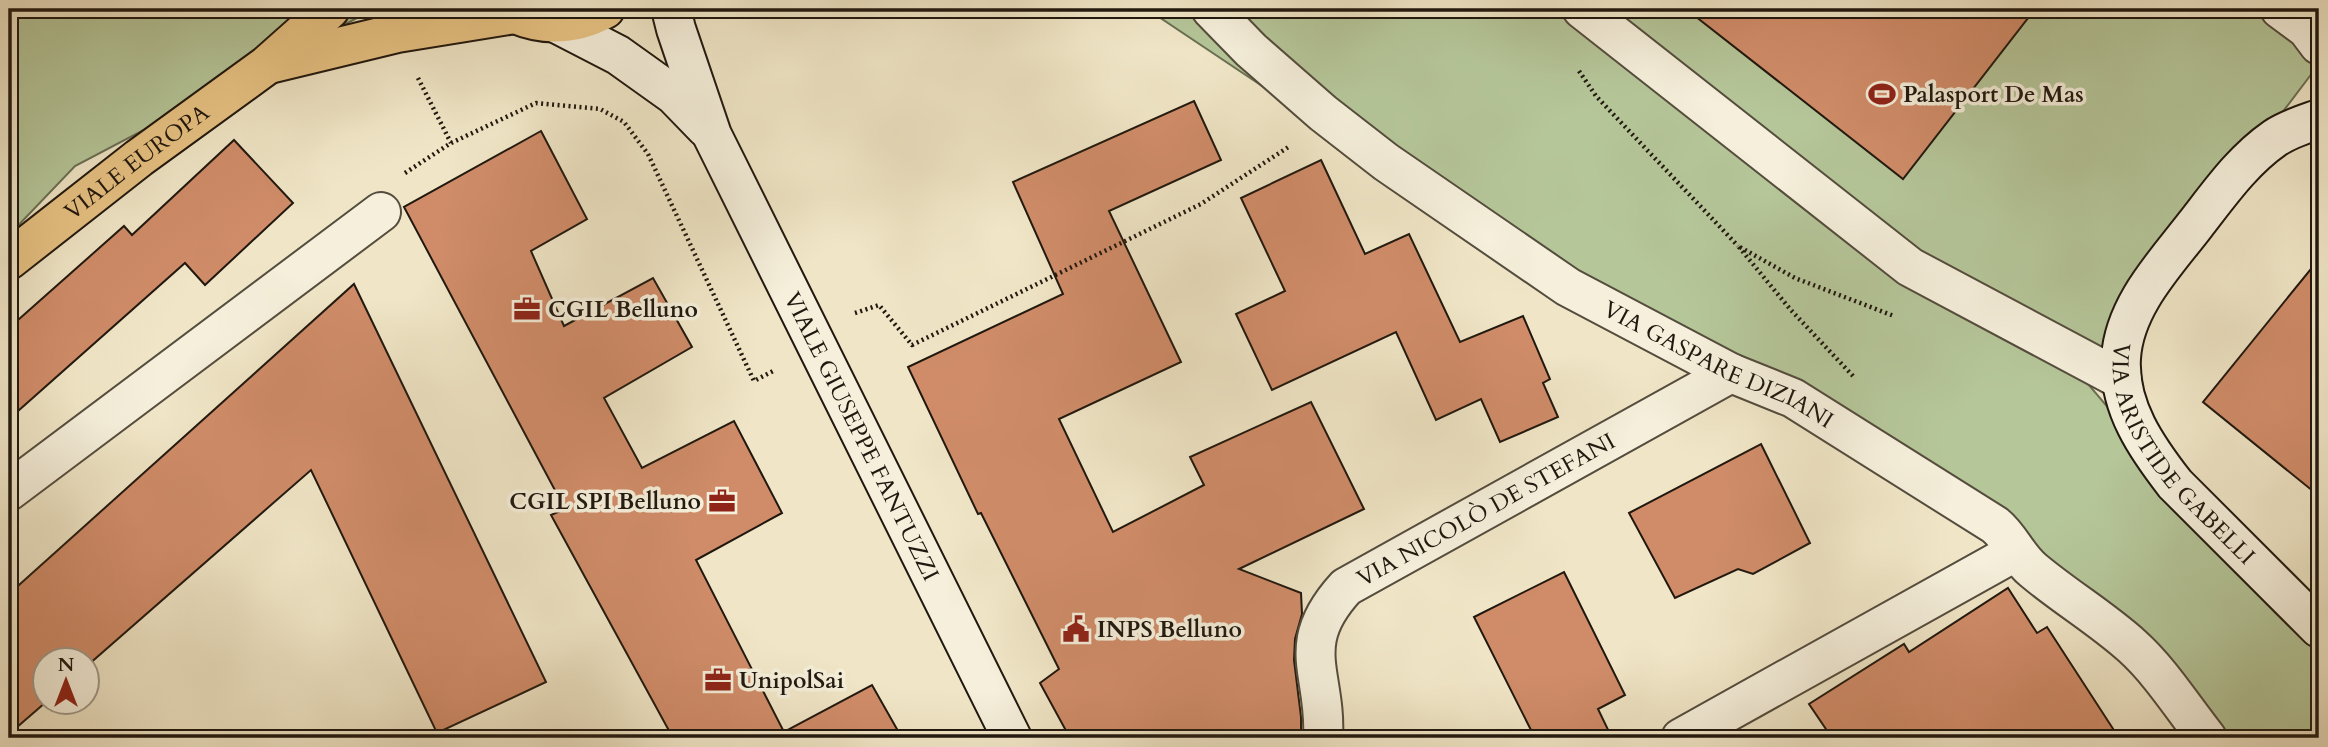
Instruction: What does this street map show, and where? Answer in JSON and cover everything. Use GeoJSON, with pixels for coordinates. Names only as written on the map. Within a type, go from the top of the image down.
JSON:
{"type":"FeatureCollection","features":[{"type":"Feature","properties":{"kind":"main road","name":"VIALE EUROPA"},"geometry":{"type":"LineString","coordinates":[[9,260],[139,158],[267,65],[330,9]]}},
{"type":"Feature","properties":{"kind":"main road","name":"VIALE EUROPA"},"geometry":{"type":"LineString","coordinates":[[267,65],[397,33],[510,12],[535,22],[556,23],[575,22],[605,9]]}},
{"type":"Feature","properties":{"kind":"street","name":"VIALE GIUSEPPE FANTUZZI"},"geometry":{"type":"LineString","coordinates":[[671,9],[712,135],[1012,738]]}},
{"type":"Feature","properties":{"kind":"street","name":"VIA GASPARE DIZIANI"},"geometry":{"type":"LineString","coordinates":[[1211,9],[1271,68],[1323,113],[1386,162],[1568,287],[1731,373],[1793,398],[2005,533],[2015,552],[2032,569],[2133,648],[2149,664],[2207,738]]}},
{"type":"Feature","properties":{"kind":"street"},"geometry":{"type":"LineString","coordinates":[[1582,9],[1910,267],[2122,380]]}},
{"type":"Feature","properties":{"kind":"street"},"geometry":{"type":"LineString","coordinates":[[2280,9],[2306,29],[2319,45]]}},
{"type":"Feature","properties":{"kind":"street","name":"VIALE GIUSEPPE FANTUZZI"},"geometry":{"type":"LineString","coordinates":[[556,23],[618,55],[674,95],[712,135]]}},
{"type":"Feature","properties":{"kind":"street","name":"VIA ARISTIDE GABELLI"},"geometry":{"type":"LineString","coordinates":[[2319,119],[2277,137],[2240,167],[2150,282],[2125,334],[2121,358],[2122,380],[2128,407],[2140,433],[2175,484],[2319,628]]}},
{"type":"Feature","properties":{"kind":"street"},"geometry":{"type":"LineString","coordinates":[[9,491],[388,196]]}},
{"type":"Feature","properties":{"kind":"street","name":"VIA NICOLÒ DE STEFANI"},"geometry":{"type":"LineString","coordinates":[[1323,738],[1315,650],[1319,626],[1329,606],[1346,587],[1731,373]]}},
{"type":"Feature","properties":{"kind":"street"},"geometry":{"type":"LineString","coordinates":[[1681,738],[2015,552]]}},
{"type":"Feature","properties":{"kind":"path"},"geometry":{"type":"LineString","coordinates":[[1575,66],[1596,96],[1738,246],[1790,309],[1857,380]]}},
{"type":"Feature","properties":{"kind":"path"},"geometry":{"type":"LineString","coordinates":[[388,196],[451,143],[536,103],[600,109],[624,122],[648,154],[754,381],[818,348]]}},
{"type":"Feature","properties":{"kind":"path"},"geometry":{"type":"LineString","coordinates":[[854,313],[879,305],[912,345],[1201,204],[1292,145]]}},
{"type":"Feature","properties":{"kind":"path"},"geometry":{"type":"LineString","coordinates":[[1738,246],[1795,278],[1901,318]]}},
{"type":"Feature","properties":{"kind":"green space"},"geometry":{"type":"Polygon","coordinates":[[[9,9],[374,9],[75,166],[9,235],[9,9]]]}},
{"type":"Feature","properties":{"kind":"green space"},"geometry":{"type":"Polygon","coordinates":[[[1152,9],[2275,9],[2319,38],[2319,64],[2082,377],[2236,558],[2319,641],[2319,738],[2225,738],[2140,631],[1395,175],[1156,15],[1152,9]]]}},
{"type":"Feature","properties":{"kind":"building","name":"Palasport De Mas"},"geometry":{"type":"Polygon","coordinates":[[[1686,9],[2035,9],[1903,179],[1686,9]]]}},
{"type":"Feature","properties":{"kind":"building"},"geometry":{"type":"Polygon","coordinates":[[[1194,101],[1221,160],[1109,211],[1181,362],[1059,419],[1113,532],[1204,485],[1190,457],[1311,402],[1364,509],[1239,569],[1301,593],[1302,614],[1295,639],[1294,660],[1301,738],[1070,738],[1040,683],[1059,669],[981,513],[978,514],[908,367],[1063,294],[1013,182],[1194,101]]]}},
{"type":"Feature","properties":{"kind":"building"},"geometry":{"type":"Polygon","coordinates":[[[541,131],[587,219],[531,251],[564,326],[653,278],[692,347],[604,398],[642,468],[734,421],[782,513],[696,560],[784,732],[872,685],[902,738],[673,738],[551,515],[565,509],[404,207],[541,131]]]}},
{"type":"Feature","properties":{"kind":"building"},"geometry":{"type":"Polygon","coordinates":[[[234,140],[293,203],[205,285],[185,263],[9,419],[9,328],[124,226],[132,235],[234,140]]]}},
{"type":"Feature","properties":{"kind":"building"},"geometry":{"type":"Polygon","coordinates":[[[1321,160],[1365,254],[1409,234],[1460,342],[1523,316],[1550,379],[1543,383],[1558,417],[1500,442],[1481,399],[1436,420],[1396,332],[1272,390],[1236,314],[1285,291],[1241,198],[1321,160]]]}},
{"type":"Feature","properties":{"kind":"building"},"geometry":{"type":"Polygon","coordinates":[[[2319,259],[2319,496],[2203,402],[2319,259]]]}},
{"type":"Feature","properties":{"kind":"building"},"geometry":{"type":"Polygon","coordinates":[[[354,284],[546,682],[437,733],[311,470],[102,653],[102,646],[32,646],[32,714],[9,734],[9,594],[354,284]]]}},
{"type":"Feature","properties":{"kind":"building"},"geometry":{"type":"Polygon","coordinates":[[[1761,444],[1810,543],[1753,574],[1738,569],[1675,598],[1629,513],[1761,444]]]}},
{"type":"Feature","properties":{"kind":"building"},"geometry":{"type":"Polygon","coordinates":[[[1564,572],[1625,695],[1598,709],[1612,738],[1535,738],[1474,617],[1564,572]]]}},
{"type":"Feature","properties":{"kind":"building"},"geometry":{"type":"Polygon","coordinates":[[[2008,588],[2037,633],[2047,627],[2119,738],[1832,738],[1809,704],[1904,644],[1909,652],[2008,588]]]}},
{"type":"Feature","properties":{"kind":"place","name":"Palasport De Mas"},"geometry":{"type":"Point","coordinates":[1882,94]}},
{"type":"Feature","properties":{"kind":"place","name":"CGIL Belluno"},"geometry":{"type":"Point","coordinates":[527,309]}},
{"type":"Feature","properties":{"kind":"place","name":"CGIL SPI Belluno"},"geometry":{"type":"Point","coordinates":[722,501]}},
{"type":"Feature","properties":{"kind":"place","name":"INPS Belluno"},"geometry":{"type":"Point","coordinates":[1076,629]}},
{"type":"Feature","properties":{"kind":"place","name":"UnipolSai"},"geometry":{"type":"Point","coordinates":[718,680]}}]}
